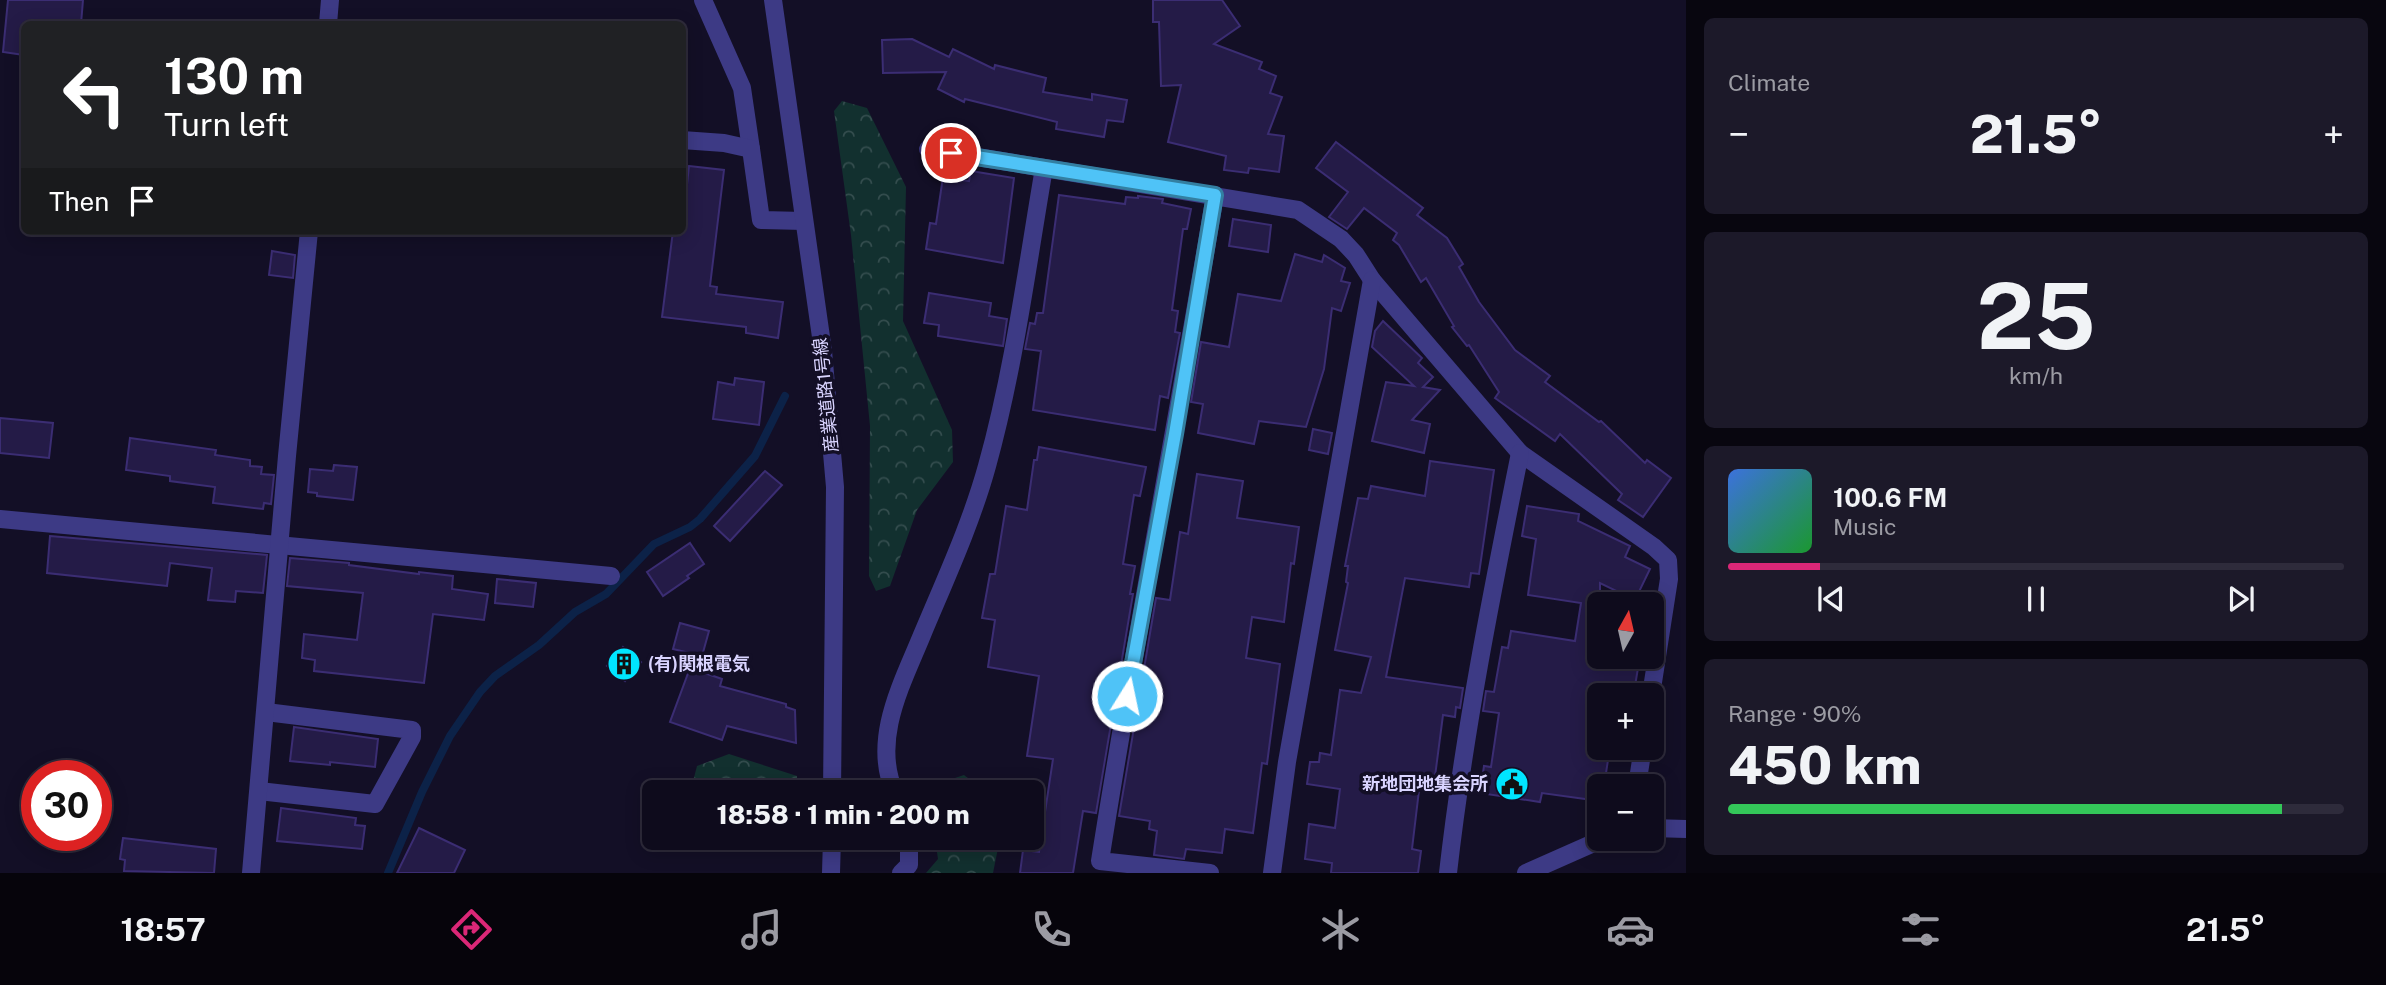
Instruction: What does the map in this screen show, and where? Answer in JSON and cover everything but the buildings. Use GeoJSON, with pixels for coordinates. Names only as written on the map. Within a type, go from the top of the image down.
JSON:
{"type":"FeatureCollection","features":[{"type":"Feature","properties":{"kind":"street"},"geometry":{"type":"LineString","coordinates":[[328,21],[330,0]]}},
{"type":"Feature","properties":{"kind":"street"},"geometry":{"type":"LineString","coordinates":[[703,0],[742,88],[761,220],[804,221]]}},
{"type":"Feature","properties":{"kind":"street","name":"産業道路1号線"},"geometry":{"type":"LineString","coordinates":[[773,0],[823,351],[835,487],[832,780]]}},
{"type":"Feature","properties":{"kind":"street"},"geometry":{"type":"LineString","coordinates":[[686,140],[724,143],[751,149]]}},
{"type":"Feature","properties":{"kind":"street"},"geometry":{"type":"LineString","coordinates":[[928,149],[1298,210],[1341,239],[1520,453],[1654,547],[1668,560],[1670,579],[1653,683]]}},
{"type":"Feature","properties":{"kind":"street"},"geometry":{"type":"LineString","coordinates":[[892,780],[887,757],[888,721],[957,551],[986,470],[1000,414],[1044,168]]}},
{"type":"Feature","properties":{"kind":"street"},"geometry":{"type":"LineString","coordinates":[[1210,873],[1100,861],[1215,195]]}},
{"type":"Feature","properties":{"kind":"street"},"geometry":{"type":"LineString","coordinates":[[251,873],[309,235]]}},
{"type":"Feature","properties":{"kind":"street"},"geometry":{"type":"LineString","coordinates":[[1272,873],[1290,748],[1373,280]]}},
{"type":"Feature","properties":{"kind":"street"},"geometry":{"type":"LineString","coordinates":[[1448,873],[1493,583],[1520,453]]}},
{"type":"Feature","properties":{"kind":"street"},"geometry":{"type":"LineString","coordinates":[[0,519],[611,576]]}},
{"type":"Feature","properties":{"kind":"street"},"geometry":{"type":"LineString","coordinates":[[259,791],[375,804],[412,737],[412,730],[266,712]]}},
{"type":"Feature","properties":{"kind":"street"},"geometry":{"type":"LineString","coordinates":[[1664,828],[1686,829]]}},
{"type":"Feature","properties":{"kind":"street"},"geometry":{"type":"LineString","coordinates":[[1526,873],[1587,846]]}},
{"type":"Feature","properties":{"kind":"street"},"geometry":{"type":"LineString","coordinates":[[831,873],[832,850]]}},
{"type":"Feature","properties":{"kind":"street"},"geometry":{"type":"LineString","coordinates":[[901,873],[909,865],[909,850]]}},
{"type":"Feature","properties":{"kind":"green space"},"geometry":{"type":"Polygon","coordinates":[[[842,101],[867,108],[906,187],[903,321],[952,430],[953,462],[917,510],[890,586],[876,591],[869,576],[870,426],[851,235],[834,111],[842,101]]]}},
{"type":"Feature","properties":{"kind":"green space"},"geometry":{"type":"Polygon","coordinates":[[[729,754],[797,776],[797,780],[693,780],[697,766],[729,754]]]}},
{"type":"Feature","properties":{"kind":"green space"},"geometry":{"type":"Polygon","coordinates":[[[964,775],[970,780],[949,780],[964,775]]]}},
{"type":"Feature","properties":{"kind":"green space"},"geometry":{"type":"Polygon","coordinates":[[[937,850],[998,850],[993,873],[926,873],[938,859],[937,850]]]}},
{"type":"Feature","properties":{"kind":"waterway"},"geometry":{"type":"LineString","coordinates":[[388,873],[422,792],[450,736],[480,692],[495,676],[539,645],[575,612],[606,594],[654,544],[690,527],[700,519],[755,456],[785,396]]}},
{"type":"Feature","properties":{"kind":"place","name":"(有)関根電気"},"geometry":{"type":"Point","coordinates":[624,664]}},
{"type":"Feature","properties":{"kind":"place","name":"新地団地集会所"},"geometry":{"type":"Point","coordinates":[1512,784]}},
{"type":"Feature","properties":{"kind":"route"},"geometry":{"type":"LineString","coordinates":[[951,153],[1215,195],[1127,696]]}}]}
